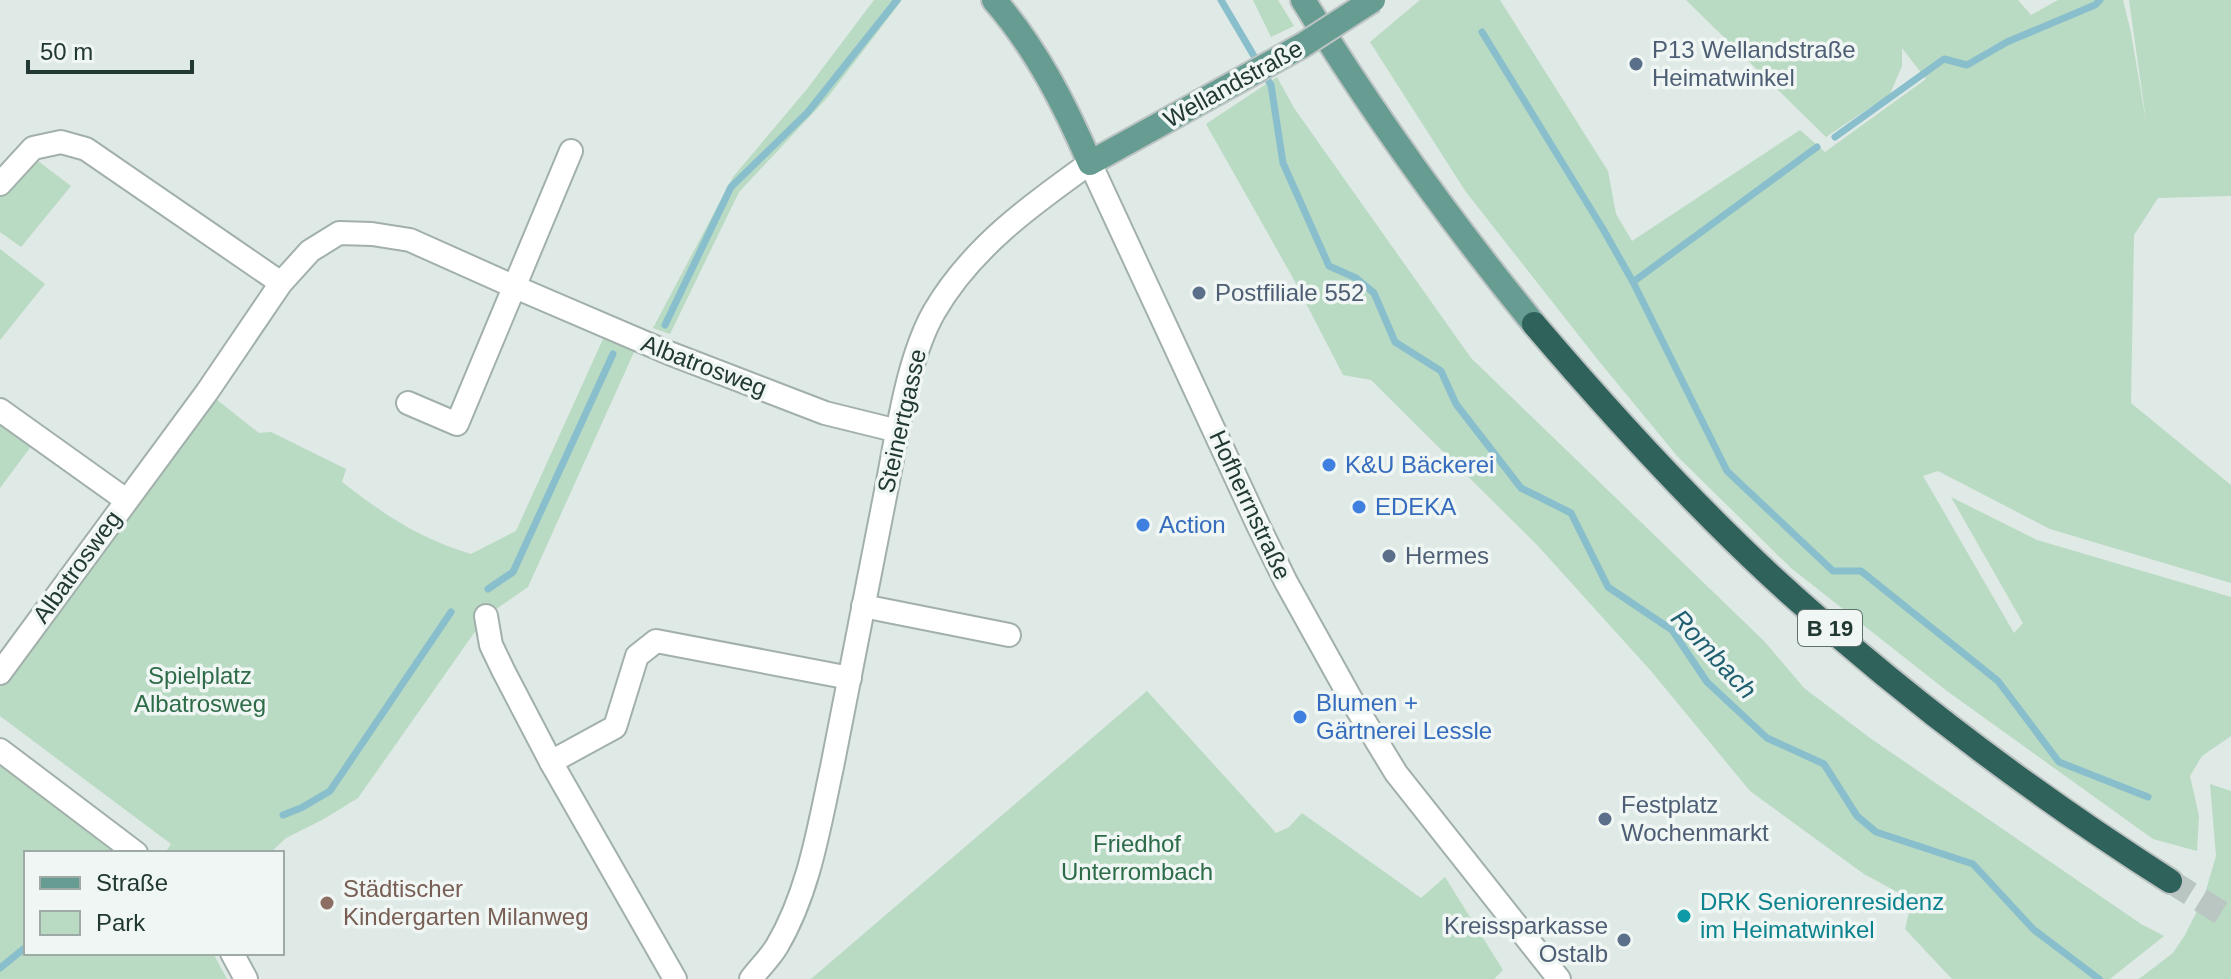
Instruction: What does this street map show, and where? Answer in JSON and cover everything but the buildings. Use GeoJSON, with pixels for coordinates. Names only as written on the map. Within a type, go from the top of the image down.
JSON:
{"type":"FeatureCollection","features":[{"type":"Feature","properties":{"kind":"highway","name":"B 19"},"geometry":{"type":"LineString","coordinates":[[1534,324],[1678,485],[1835,633],[1994,761],[2170,881]]}},
{"type":"Feature","properties":{"kind":"main road","name":"Hofherrnstraße"},"geometry":{"type":"LineString","coordinates":[[994,0],[1032,51],[1064,105],[1090,163]]}},
{"type":"Feature","properties":{"kind":"main road","name":"B 19"},"geometry":{"type":"LineString","coordinates":[[1303,0],[1418,175],[1534,324]]}},
{"type":"Feature","properties":{"kind":"main road","name":"Wellandstraße"},"geometry":{"type":"LineString","coordinates":[[1090,163],[1246,77],[1373,0]]}},
{"type":"Feature","properties":{"kind":"street"},"geometry":{"type":"LineString","coordinates":[[0,184],[33,148],[61,142],[86,149],[281,283]]}},
{"type":"Feature","properties":{"kind":"street"},"geometry":{"type":"LineString","coordinates":[[408,403],[457,424],[571,151]]}},
{"type":"Feature","properties":{"kind":"street","name":"Steinertgasse"},"geometry":{"type":"LineString","coordinates":[[751,979],[777,947],[800,897],[813,855],[918,344],[953,283],[985,246],[1025,210],[1090,163]]}},
{"type":"Feature","properties":{"kind":"street","name":"Hofherrnstraße"},"geometry":{"type":"LineString","coordinates":[[1090,163],[1258,525],[1351,699],[1396,773],[1559,979]]}},
{"type":"Feature","properties":{"kind":"street","name":"Albatrosweg"},"geometry":{"type":"LineString","coordinates":[[0,673],[207,392],[281,283],[310,251],[339,233],[410,240],[639,341],[825,413],[898,431]]}},
{"type":"Feature","properties":{"kind":"street","name":"Albatrosweg"},"geometry":{"type":"LineString","coordinates":[[0,410],[126,500]]}},
{"type":"Feature","properties":{"kind":"street"},"geometry":{"type":"LineString","coordinates":[[863,606],[1009,635]]}},
{"type":"Feature","properties":{"kind":"street"},"geometry":{"type":"LineString","coordinates":[[486,616],[491,645],[551,762],[675,979]]}},
{"type":"Feature","properties":{"kind":"street"},"geometry":{"type":"LineString","coordinates":[[551,762],[615,727],[637,656],[656,641],[850,678]]}},
{"type":"Feature","properties":{"kind":"street"},"geometry":{"type":"LineString","coordinates":[[0,750],[133,851]]}},
{"type":"Feature","properties":{"kind":"street"},"geometry":{"type":"LineString","coordinates":[[233,955],[246,979]]}},
{"type":"Feature","properties":{"kind":"green space"},"geometry":{"type":"Polygon","coordinates":[[[874,0],[902,0],[828,97],[739,192],[670,334],[653,328],[733,177],[807,89],[874,0]]]}},
{"type":"Feature","properties":{"kind":"green space"},"geometry":{"type":"Polygon","coordinates":[[[1253,0],[1278,0],[1294,26],[1271,37],[1253,0]]]}},
{"type":"Feature","properties":{"kind":"green space"},"geometry":{"type":"Polygon","coordinates":[[[1420,0],[1500,0],[1608,171],[1616,214],[1632,241],[1800,130],[1825,152],[1926,79],[1902,48],[1902,66],[1890,94],[1826,137],[1686,0],[2018,0],[2031,15],[2058,0],[2123,0],[2147,127],[2129,0],[2231,0],[2231,196],[2158,198],[2134,235],[2131,403],[2231,485],[2231,583],[2050,529],[1938,471],[1923,476],[2014,633],[2023,623],[1951,497],[2037,540],[2231,597],[2231,736],[2202,756],[2190,776],[2199,816],[2197,851],[2153,839],[1947,691],[1791,568],[1678,457],[1466,192],[1370,42],[1420,0]]]}},
{"type":"Feature","properties":{"kind":"green space"},"geometry":{"type":"Polygon","coordinates":[[[1277,77],[1294,108],[1471,358],[1765,642],[1804,688],[1870,738],[2141,924],[2164,936],[2110,979],[1952,979],[1905,929],[1912,900],[1864,874],[1750,791],[1651,671],[1538,546],[1371,380],[1343,375],[1293,278],[1206,124],[1277,77]]]}},
{"type":"Feature","properties":{"kind":"green space"},"geometry":{"type":"Polygon","coordinates":[[[34,158],[71,186],[21,247],[0,232],[0,195],[34,158]]]}},
{"type":"Feature","properties":{"kind":"green space"},"geometry":{"type":"Polygon","coordinates":[[[0,249],[45,284],[0,340],[0,249]]]}},
{"type":"Feature","properties":{"kind":"green space","name":"Spielplatz Albatrosweg"},"geometry":{"type":"Polygon","coordinates":[[[608,328],[639,341],[528,587],[486,616],[358,798],[286,838],[272,851],[166,851],[171,844],[0,716],[0,673],[207,392],[259,433],[271,432],[346,469],[342,482],[373,505],[435,541],[471,554],[516,531],[608,328]]]}},
{"type":"Feature","properties":{"kind":"green space"},"geometry":{"type":"Polygon","coordinates":[[[0,424],[32,445],[0,488],[0,424]]]}},
{"type":"Feature","properties":{"kind":"green space","name":"Friedhof Unterrombach"},"geometry":{"type":"Polygon","coordinates":[[[1147,691],[1276,833],[1289,827],[1302,813],[1421,898],[1445,877],[1503,970],[1494,979],[811,979],[1147,691]]]}},
{"type":"Feature","properties":{"kind":"green space"},"geometry":{"type":"Polygon","coordinates":[[[0,765],[85,824],[118,851],[24,851],[24,955],[214,955],[227,979],[0,979],[0,765]]]}},
{"type":"Feature","properties":{"kind":"green space"},"geometry":{"type":"Polygon","coordinates":[[[2210,784],[2231,791],[2231,979],[2139,979],[2173,953],[2204,897],[2216,856],[2210,784]]]}},
{"type":"Feature","properties":{"kind":"waterway"},"geometry":{"type":"LineString","coordinates":[[665,325],[731,187],[808,112],[897,0]]}},
{"type":"Feature","properties":{"kind":"waterway","name":"Rombach"},"geometry":{"type":"LineString","coordinates":[[1221,0],[1271,85],[1283,163],[1329,266],[1356,278],[1374,293],[1395,342],[1441,371],[1456,404],[1521,488],[1571,513],[1608,587],[1672,630],[1707,682],[1767,738],[1824,764],[1857,816],[1876,832],[1973,864],[2033,929],[2099,979]]}},
{"type":"Feature","properties":{"kind":"waterway"},"geometry":{"type":"LineString","coordinates":[[1835,137],[1944,59],[1967,65],[2007,42],[2095,5],[2100,0]]}},
{"type":"Feature","properties":{"kind":"waterway"},"geometry":{"type":"LineString","coordinates":[[1482,32],[1633,282],[1727,471],[1833,571],[1861,571],[1998,681],[2059,762],[2148,797]]}},
{"type":"Feature","properties":{"kind":"waterway"},"geometry":{"type":"LineString","coordinates":[[1633,282],[1817,147]]}},
{"type":"Feature","properties":{"kind":"waterway"},"geometry":{"type":"LineString","coordinates":[[488,589],[513,572],[613,354]]}},
{"type":"Feature","properties":{"kind":"waterway"},"geometry":{"type":"LineString","coordinates":[[283,815],[330,791],[451,612]]}},
{"type":"Feature","properties":{"kind":"waterway"},"geometry":{"type":"LineString","coordinates":[[0,968],[24,949]]}},
{"type":"Feature","properties":{"kind":"tunnel"},"geometry":{"type":"LineString","coordinates":[[2170,881],[2231,919]]}},
{"type":"Feature","properties":{"kind":"place","name":"P13 Wellandstraße Heimatwinkel"},"geometry":{"type":"Point","coordinates":[1636,64]}},
{"type":"Feature","properties":{"kind":"place","name":"Postfiliale 552"},"geometry":{"type":"Point","coordinates":[1199,293]}},
{"type":"Feature","properties":{"kind":"place","name":"K&U Bäckerei"},"geometry":{"type":"Point","coordinates":[1329,465]}},
{"type":"Feature","properties":{"kind":"place","name":"EDEKA"},"geometry":{"type":"Point","coordinates":[1359,507]}},
{"type":"Feature","properties":{"kind":"place","name":"Action"},"geometry":{"type":"Point","coordinates":[1143,525]}},
{"type":"Feature","properties":{"kind":"place","name":"Hermes"},"geometry":{"type":"Point","coordinates":[1389,556]}},
{"type":"Feature","properties":{"kind":"place","name":"Blumen + Gärtnerei Lessle"},"geometry":{"type":"Point","coordinates":[1300,717]}},
{"type":"Feature","properties":{"kind":"place","name":"Festplatz Wochenmarkt"},"geometry":{"type":"Point","coordinates":[1605,819]}},
{"type":"Feature","properties":{"kind":"place","name":"Städtischer Kindergarten Milanweg"},"geometry":{"type":"Point","coordinates":[327,903]}},
{"type":"Feature","properties":{"kind":"place","name":"DRK Seniorenresidenz im Heimatwinkel"},"geometry":{"type":"Point","coordinates":[1684,916]}},
{"type":"Feature","properties":{"kind":"place","name":"Kreissparkasse Ostalb"},"geometry":{"type":"Point","coordinates":[1624,940]}}]}
